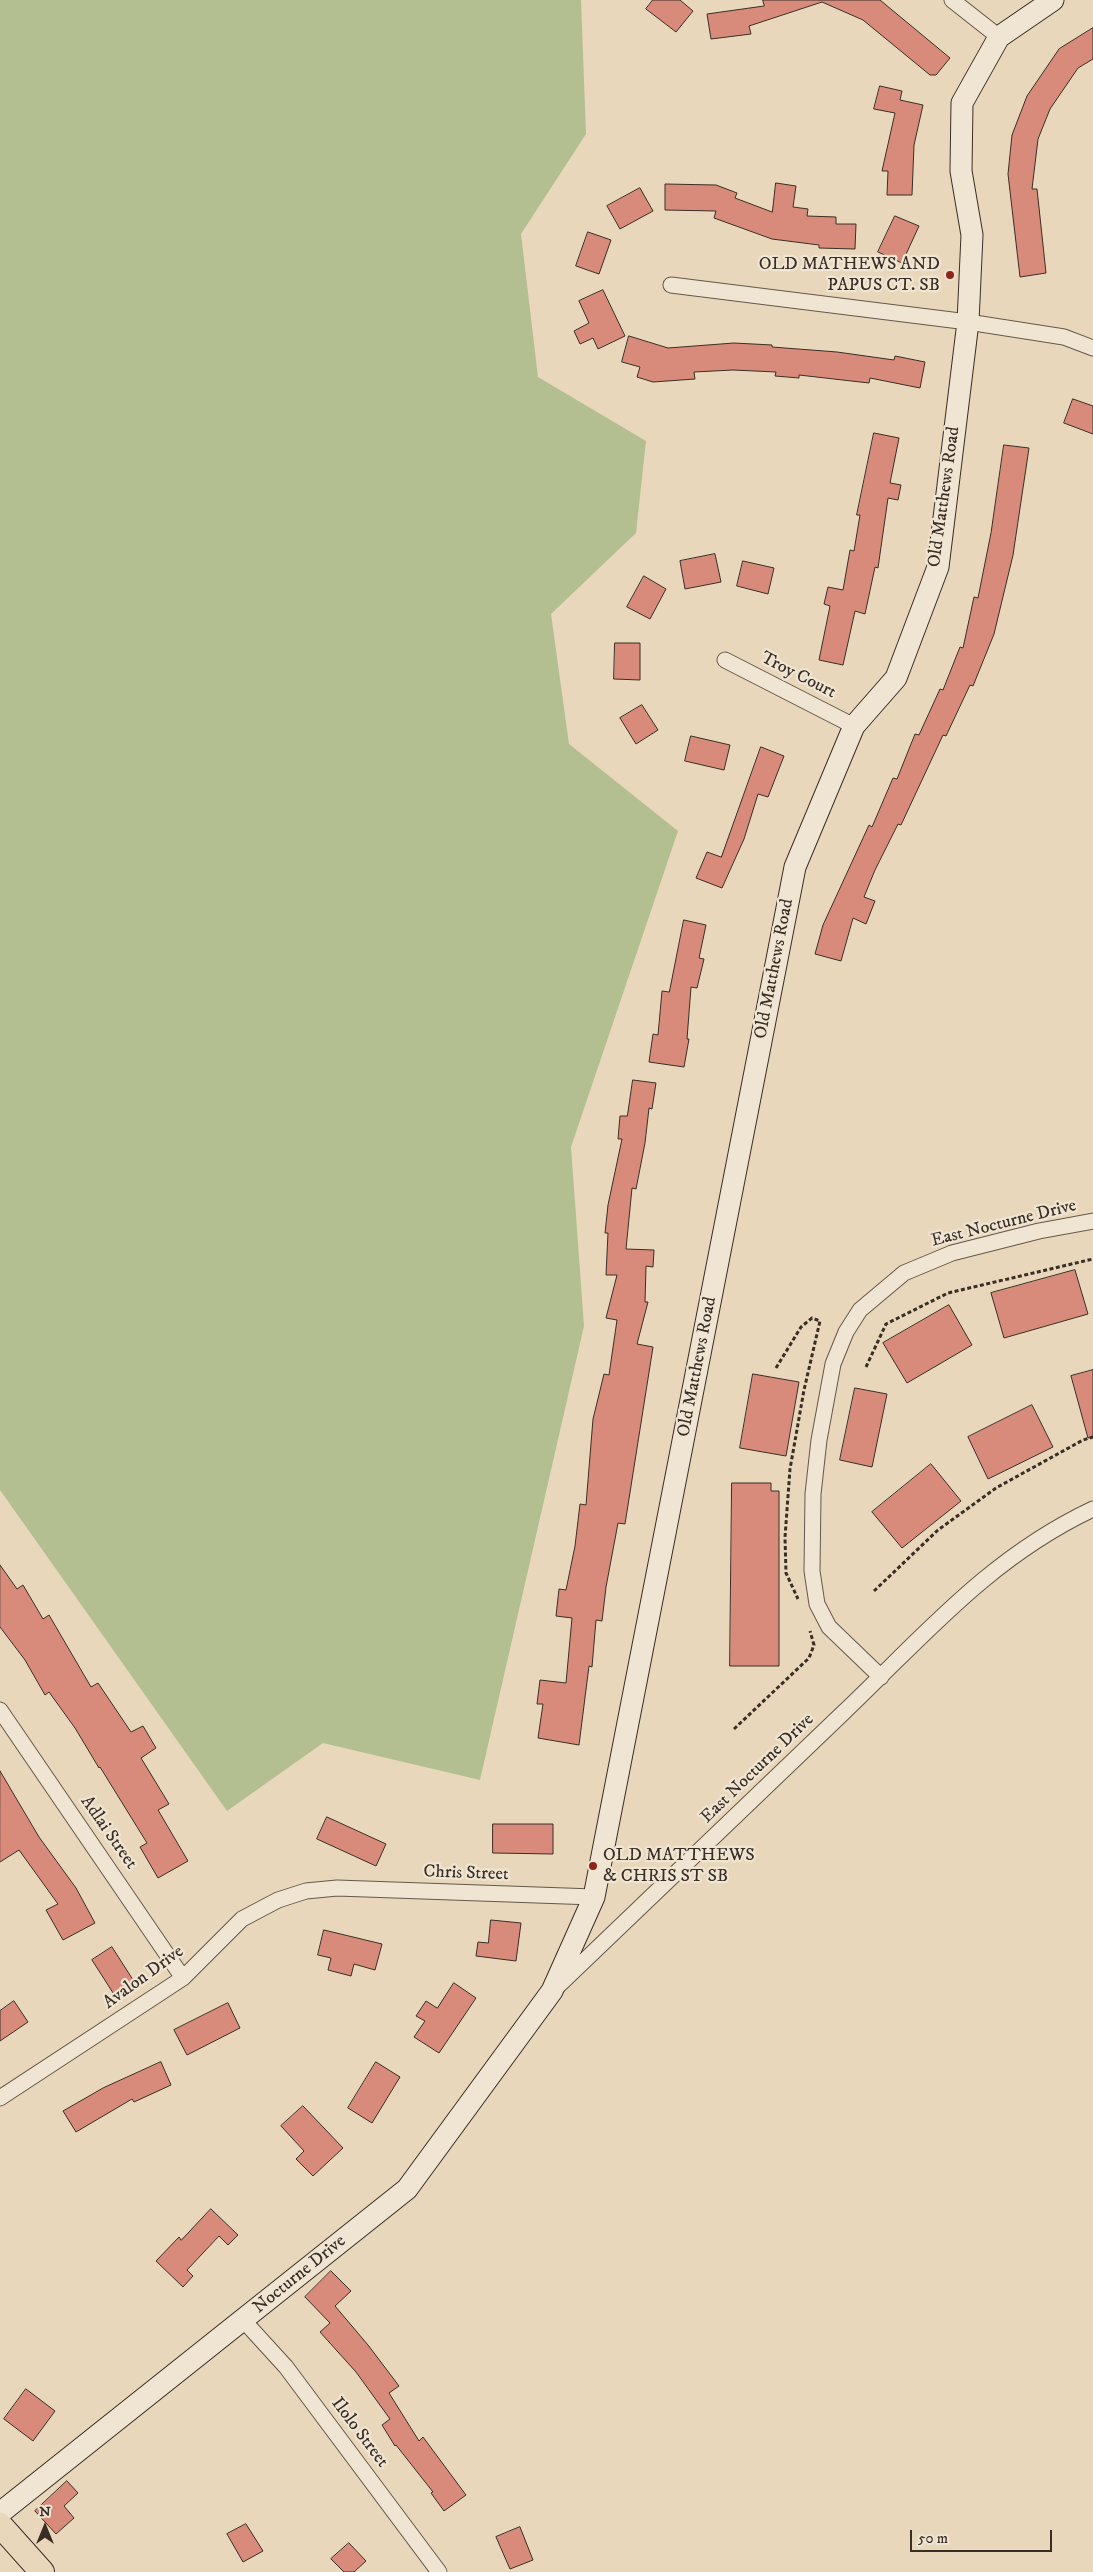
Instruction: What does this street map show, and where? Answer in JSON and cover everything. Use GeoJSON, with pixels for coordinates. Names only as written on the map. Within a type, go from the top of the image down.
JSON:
{"type":"FeatureCollection","features":[{"type":"Feature","properties":{"kind":"main road"},"geometry":{"type":"LineString","coordinates":[[0,2526],[42,2572]]}},
{"type":"Feature","properties":{"kind":"street"},"geometry":{"type":"LineString","coordinates":[[952,0],[998,37]]}},
{"type":"Feature","properties":{"kind":"street","name":"Old Matthews Road"},"geometry":{"type":"LineString","coordinates":[[552,1991],[594,1897],[795,867],[854,726],[896,678],[938,567],[968,322],[972,235],[961,171],[962,103],[998,37],[1053,0]]}},
{"type":"Feature","properties":{"kind":"street"},"geometry":{"type":"LineString","coordinates":[[671,285],[968,322],[1064,337],[1093,348]]}},
{"type":"Feature","properties":{"kind":"street","name":"Troy Court"},"geometry":{"type":"LineString","coordinates":[[725,660],[854,726]]}},
{"type":"Feature","properties":{"kind":"street","name":"East Nocturne Drive"},"geometry":{"type":"LineString","coordinates":[[881,1677],[828,1627],[817,1604],[812,1571],[813,1494],[818,1440],[833,1364],[846,1332],[860,1310],[904,1273],[952,1253],[1039,1231],[1093,1221]]}},
{"type":"Feature","properties":{"kind":"street","name":"East Nocturne Drive"},"geometry":{"type":"LineString","coordinates":[[552,1991],[881,1677],[936,1619],[990,1572],[1035,1540],[1093,1509]]}},
{"type":"Feature","properties":{"kind":"street","name":"Adlai Street"},"geometry":{"type":"LineString","coordinates":[[0,1710],[183,1978]]}},
{"type":"Feature","properties":{"kind":"street","name":"Chris Street"},"geometry":{"type":"LineString","coordinates":[[337,1888],[594,1897]]}},
{"type":"Feature","properties":{"kind":"street","name":"Avalon Drive"},"geometry":{"type":"LineString","coordinates":[[0,2098],[183,1978],[242,1920],[278,1900],[306,1891],[337,1888]]}},
{"type":"Feature","properties":{"kind":"street","name":"Nocturne Drive"},"geometry":{"type":"LineString","coordinates":[[0,2513],[244,2321],[407,2189],[552,1991]]}},
{"type":"Feature","properties":{"kind":"street","name":"Ilolo Street"},"geometry":{"type":"LineString","coordinates":[[244,2321],[286,2367],[439,2572]]}},
{"type":"Feature","properties":{"kind":"path"},"geometry":{"type":"LineString","coordinates":[[866,1367],[886,1324],[948,1293],[1093,1259]]}},
{"type":"Feature","properties":{"kind":"path"},"geometry":{"type":"LineString","coordinates":[[776,1368],[801,1326],[812,1318],[820,1321],[804,1390],[790,1469],[785,1537],[786,1573],[800,1604]]}},
{"type":"Feature","properties":{"kind":"path"},"geometry":{"type":"LineString","coordinates":[[874,1591],[938,1530],[996,1488],[1083,1440],[1093,1437]]}},
{"type":"Feature","properties":{"kind":"path"},"geometry":{"type":"LineString","coordinates":[[734,1729],[809,1658],[814,1645],[810,1628]]}},
{"type":"Feature","properties":{"kind":"green space"},"geometry":{"type":"Polygon","coordinates":[[[0,0],[581,0],[586,134],[521,234],[538,377],[646,441],[636,533],[551,614],[569,744],[678,831],[571,1147],[584,1326],[480,1780],[323,1743],[227,1811],[0,1490],[0,0]]]}},
{"type":"Feature","properties":{"kind":"building"},"geometry":{"type":"Polygon","coordinates":[[[653,0],[680,0],[693,11],[676,32],[646,9],[653,0]]]}},
{"type":"Feature","properties":{"kind":"building"},"geometry":{"type":"Polygon","coordinates":[[[763,0],[880,0],[950,58],[936,75],[930,75],[863,20],[822,2],[749,26],[751,34],[711,39],[707,14],[764,6],[763,0]]]}},
{"type":"Feature","properties":{"kind":"building"},"geometry":{"type":"Polygon","coordinates":[[[1093,28],[1093,59],[1078,68],[1050,109],[1038,139],[1032,189],[1037,189],[1046,273],[1020,277],[1008,174],[1012,135],[1027,96],[1059,49],[1093,28]]]}},
{"type":"Feature","properties":{"kind":"building"},"geometry":{"type":"Polygon","coordinates":[[[880,86],[902,91],[900,100],[923,105],[914,145],[912,195],[887,195],[888,171],[882,171],[895,113],[874,109],[880,86]]]}},
{"type":"Feature","properties":{"kind":"building"},"geometry":{"type":"Polygon","coordinates":[[[776,183],[796,186],[793,207],[808,209],[807,216],[836,217],[836,224],[856,224],[855,249],[819,248],[819,245],[772,239],[714,218],[716,211],[665,210],[665,184],[716,185],[737,193],[735,198],[772,212],[776,183]]]}},
{"type":"Feature","properties":{"kind":"building"},"geometry":{"type":"Polygon","coordinates":[[[640,188],[653,211],[620,229],[607,206],[640,188]]]}},
{"type":"Feature","properties":{"kind":"building"},"geometry":{"type":"Polygon","coordinates":[[[895,216],[919,226],[902,263],[878,252],[895,216]]]}},
{"type":"Feature","properties":{"kind":"building"},"geometry":{"type":"Polygon","coordinates":[[[588,232],[611,240],[599,274],[576,266],[588,232]]]}},
{"type":"Feature","properties":{"kind":"building"},"geometry":{"type":"Polygon","coordinates":[[[603,290],[625,336],[598,349],[593,338],[580,344],[574,331],[589,323],[579,301],[603,290]]]}},
{"type":"Feature","properties":{"kind":"building"},"geometry":{"type":"Polygon","coordinates":[[[629,336],[668,348],[734,343],[772,345],[772,347],[837,352],[894,360],[895,356],[925,362],[920,388],[870,378],[869,383],[799,375],[799,378],[775,376],[776,372],[733,370],[694,372],[695,379],[653,382],[637,377],[640,367],[622,362],[629,336]]]}},
{"type":"Feature","properties":{"kind":"building"},"geometry":{"type":"Polygon","coordinates":[[[1073,399],[1093,406],[1093,434],[1064,423],[1073,399]]]}},
{"type":"Feature","properties":{"kind":"building"},"geometry":{"type":"Polygon","coordinates":[[[874,433],[899,438],[890,483],[901,485],[898,500],[888,498],[878,568],[875,567],[865,614],[855,611],[843,665],[819,660],[830,606],[824,604],[828,587],[843,590],[850,550],[854,551],[860,515],[857,515],[874,433]]]}},
{"type":"Feature","properties":{"kind":"building"},"geometry":{"type":"Polygon","coordinates":[[[1004,445],[1029,448],[1013,555],[994,634],[973,686],[970,685],[946,736],[943,735],[901,825],[898,824],[875,870],[864,897],[875,901],[866,924],[853,918],[841,961],[815,954],[823,925],[869,825],[872,827],[893,778],[897,779],[915,734],[919,735],[940,689],[943,690],[960,647],[963,648],[974,597],[978,598],[991,533],[1004,445]]]}},
{"type":"Feature","properties":{"kind":"building"},"geometry":{"type":"Polygon","coordinates":[[[715,554],[721,582],[685,589],[680,561],[715,554]]]}},
{"type":"Feature","properties":{"kind":"building"},"geometry":{"type":"Polygon","coordinates":[[[743,561],[774,568],[768,594],[737,586],[743,561]]]}},
{"type":"Feature","properties":{"kind":"building"},"geometry":{"type":"Polygon","coordinates":[[[644,576],[666,589],[650,619],[627,607],[644,576]]]}},
{"type":"Feature","properties":{"kind":"building"},"geometry":{"type":"Polygon","coordinates":[[[615,643],[640,643],[640,680],[614,679],[615,643]]]}},
{"type":"Feature","properties":{"kind":"building"},"geometry":{"type":"Polygon","coordinates":[[[642,705],[658,730],[636,744],[620,718],[642,705]]]}},
{"type":"Feature","properties":{"kind":"building"},"geometry":{"type":"Polygon","coordinates":[[[691,736],[730,745],[724,770],[685,761],[691,736]]]}},
{"type":"Feature","properties":{"kind":"building"},"geometry":{"type":"Polygon","coordinates":[[[761,747],[784,756],[768,797],[758,794],[744,839],[722,888],[696,878],[707,852],[721,857],[761,747]]]}},
{"type":"Feature","properties":{"kind":"building"},"geometry":{"type":"Polygon","coordinates":[[[684,920],[706,925],[699,958],[704,959],[697,988],[691,987],[687,1039],[689,1039],[684,1067],[649,1062],[653,1034],[658,1035],[662,991],[669,992],[684,920]]]}},
{"type":"Feature","properties":{"kind":"building"},"geometry":{"type":"Polygon","coordinates":[[[633,1080],[656,1083],[652,1109],[649,1108],[645,1143],[636,1189],[632,1188],[626,1249],[654,1250],[653,1267],[646,1266],[645,1302],[648,1302],[637,1344],[653,1347],[625,1524],[618,1523],[606,1587],[602,1621],[596,1620],[592,1667],[589,1666],[579,1745],[538,1738],[543,1704],[537,1704],[540,1680],[566,1683],[572,1618],[556,1616],[559,1589],[566,1590],[575,1546],[580,1504],[586,1505],[593,1419],[604,1374],[609,1375],[617,1320],[606,1318],[617,1275],[606,1275],[608,1233],[605,1233],[608,1205],[622,1139],[618,1139],[620,1116],[627,1116],[633,1080]]]}},
{"type":"Feature","properties":{"kind":"building"},"geometry":{"type":"Polygon","coordinates":[[[1075,1270],[1088,1314],[1004,1338],[991,1293],[1075,1270]]]}},
{"type":"Feature","properties":{"kind":"building"},"geometry":{"type":"Polygon","coordinates":[[[949,1305],[972,1345],[907,1383],[883,1343],[949,1305]]]}},
{"type":"Feature","properties":{"kind":"building"},"geometry":{"type":"Polygon","coordinates":[[[1093,1370],[1093,1437],[1088,1438],[1071,1376],[1093,1370]]]}},
{"type":"Feature","properties":{"kind":"building"},"geometry":{"type":"Polygon","coordinates":[[[753,1374],[799,1382],[786,1456],[740,1448],[753,1374]]]}},
{"type":"Feature","properties":{"kind":"building"},"geometry":{"type":"Polygon","coordinates":[[[855,1388],[887,1394],[872,1467],[840,1460],[855,1388]]]}},
{"type":"Feature","properties":{"kind":"building"},"geometry":{"type":"Polygon","coordinates":[[[1032,1405],[1053,1447],[988,1479],[968,1437],[1032,1405]]]}},
{"type":"Feature","properties":{"kind":"building"},"geometry":{"type":"Polygon","coordinates":[[[931,1464],[961,1501],[902,1548],[872,1512],[931,1464]]]}},
{"type":"Feature","properties":{"kind":"building"},"geometry":{"type":"Polygon","coordinates":[[[732,1483],[771,1483],[771,1491],[779,1491],[779,1666],[730,1666],[732,1483]]]}},
{"type":"Feature","properties":{"kind":"building"},"geometry":{"type":"Polygon","coordinates":[[[0,1565],[17,1589],[23,1585],[43,1619],[49,1615],[91,1687],[98,1683],[131,1732],[143,1726],[156,1748],[141,1758],[169,1804],[158,1810],[188,1861],[158,1878],[140,1847],[147,1843],[100,1767],[49,1692],[45,1695],[25,1660],[0,1627],[0,1565]]]}},
{"type":"Feature","properties":{"kind":"building"},"geometry":{"type":"Polygon","coordinates":[[[0,1771],[39,1837],[76,1888],[95,1923],[63,1940],[46,1910],[58,1904],[19,1850],[0,1862],[0,1771]]]}},
{"type":"Feature","properties":{"kind":"building"},"geometry":{"type":"Polygon","coordinates":[[[327,1817],[386,1844],[376,1866],[317,1839],[327,1817]]]}},
{"type":"Feature","properties":{"kind":"building"},"geometry":{"type":"Polygon","coordinates":[[[493,1824],[553,1824],[553,1854],[493,1853],[493,1824]]]}},
{"type":"Feature","properties":{"kind":"building"},"geometry":{"type":"Polygon","coordinates":[[[491,1920],[521,1923],[516,1961],[476,1956],[478,1942],[488,1943],[491,1920]]]}},
{"type":"Feature","properties":{"kind":"building"},"geometry":{"type":"Polygon","coordinates":[[[324,1930],[382,1944],[375,1970],[354,1964],[351,1976],[328,1970],[331,1958],[318,1955],[324,1930]]]}},
{"type":"Feature","properties":{"kind":"building"},"geometry":{"type":"Polygon","coordinates":[[[112,1947],[135,1983],[115,1996],[92,1960],[112,1947]]]}},
{"type":"Feature","properties":{"kind":"building"},"geometry":{"type":"Polygon","coordinates":[[[454,1983],[476,1998],[439,2053],[414,2037],[425,2021],[416,2016],[426,2001],[437,2008],[454,1983]]]}},
{"type":"Feature","properties":{"kind":"building"},"geometry":{"type":"Polygon","coordinates":[[[14,2001],[28,2022],[0,2041],[0,2011],[14,2001]]]}},
{"type":"Feature","properties":{"kind":"building"},"geometry":{"type":"Polygon","coordinates":[[[228,2003],[240,2028],[187,2055],[174,2030],[228,2003]]]}},
{"type":"Feature","properties":{"kind":"building"},"geometry":{"type":"Polygon","coordinates":[[[161,2062],[171,2085],[134,2102],[132,2099],[76,2132],[63,2111],[103,2088],[161,2062]]]}},
{"type":"Feature","properties":{"kind":"building"},"geometry":{"type":"Polygon","coordinates":[[[376,2062],[400,2077],[372,2123],[348,2108],[376,2062]]]}},
{"type":"Feature","properties":{"kind":"building"},"geometry":{"type":"Polygon","coordinates":[[[303,2106],[343,2148],[313,2176],[296,2159],[304,2151],[281,2126],[303,2106]]]}},
{"type":"Feature","properties":{"kind":"building"},"geometry":{"type":"Polygon","coordinates":[[[211,2209],[238,2235],[228,2245],[219,2236],[187,2270],[193,2276],[183,2287],[156,2261],[179,2237],[181,2240],[211,2209]]]}},
{"type":"Feature","properties":{"kind":"building"},"geometry":{"type":"Polygon","coordinates":[[[331,2271],[351,2291],[335,2306],[399,2386],[389,2393],[419,2441],[423,2437],[466,2495],[444,2511],[431,2493],[433,2492],[395,2446],[382,2425],[390,2419],[356,2372],[320,2332],[330,2323],[305,2297],[331,2271]]]}},
{"type":"Feature","properties":{"kind":"building"},"geometry":{"type":"Polygon","coordinates":[[[26,2389],[55,2411],[33,2441],[4,2419],[26,2389]]]}},
{"type":"Feature","properties":{"kind":"building"},"geometry":{"type":"Polygon","coordinates":[[[67,2481],[78,2493],[64,2506],[74,2518],[56,2534],[35,2511],[67,2481]]]}},
{"type":"Feature","properties":{"kind":"building"},"geometry":{"type":"Polygon","coordinates":[[[246,2524],[263,2551],[243,2562],[227,2534],[246,2524]]]}},
{"type":"Feature","properties":{"kind":"building"},"geometry":{"type":"Polygon","coordinates":[[[520,2527],[533,2560],[510,2569],[496,2537],[520,2527]]]}},
{"type":"Feature","properties":{"kind":"building"},"geometry":{"type":"Polygon","coordinates":[[[349,2543],[366,2561],[354,2572],[344,2572],[331,2559],[349,2543]]]}},
{"type":"Feature","properties":{"kind":"place","name":"OLD MATHEWS AND PAPUS CT. SB"},"geometry":{"type":"Point","coordinates":[950,275]}},
{"type":"Feature","properties":{"kind":"place","name":"OLD MATTHEWS & CHRIS ST SB"},"geometry":{"type":"Point","coordinates":[593,1866]}}]}
